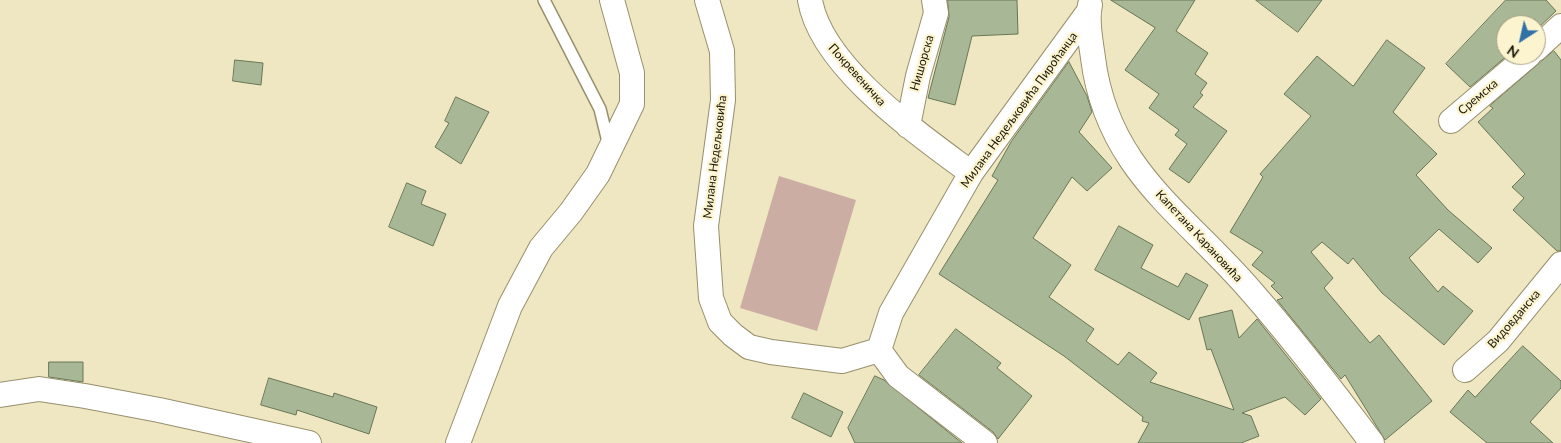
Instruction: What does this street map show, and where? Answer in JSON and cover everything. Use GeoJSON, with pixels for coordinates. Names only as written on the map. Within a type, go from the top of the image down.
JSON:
{"type":"FeatureCollection","features":[{"type":"Feature","properties":{"kind":"street"},"geometry":{"type":"LineString","coordinates":[[458,443],[510,306],[541,248],[571,212],[598,174],[632,104],[632,73],[612,0]]}},
{"type":"Feature","properties":{"kind":"street","name":"Милана Недељковића"},"geometry":{"type":"LineString","coordinates":[[707,0],[722,51],[723,100],[706,226],[711,298],[720,322],[733,335],[749,346],[771,352],[842,361],[879,350]]}},
{"type":"Feature","properties":{"kind":"street","name":"Покревеничка"},"geometry":{"type":"LineString","coordinates":[[810,0],[812,13],[827,43],[878,102],[971,173]]}},
{"type":"Feature","properties":{"kind":"street","name":"Нишорска"},"geometry":{"type":"LineString","coordinates":[[908,126],[918,76],[936,14],[934,0]]}},
{"type":"Feature","properties":{"kind":"street","name":"Милана Недељковића Пироћанца"},"geometry":{"type":"LineString","coordinates":[[879,350],[891,313],[971,173],[1090,5]]}},
{"type":"Feature","properties":{"kind":"street","name":"Капетана Карановића"},"geometry":{"type":"LineString","coordinates":[[1090,5],[1096,80],[1100,96],[1117,139],[1132,163],[1169,206],[1250,289],[1372,443]]}},
{"type":"Feature","properties":{"kind":"street"},"geometry":{"type":"LineString","coordinates":[[1546,40],[1561,26]]}},
{"type":"Feature","properties":{"kind":"street","name":"Сремска"},"geometry":{"type":"LineString","coordinates":[[1451,121],[1517,65]]}},
{"type":"Feature","properties":{"kind":"street","name":"Видовданска"},"geometry":{"type":"LineString","coordinates":[[1464,370],[1498,340],[1561,264]]}},
{"type":"Feature","properties":{"kind":"street"},"geometry":{"type":"LineString","coordinates":[[879,350],[898,376],[985,443]]}},
{"type":"Feature","properties":{"kind":"street"},"geometry":{"type":"LineString","coordinates":[[0,395],[39,389],[85,396],[309,443]]}},
{"type":"Feature","properties":{"kind":"lane"},"geometry":{"type":"LineString","coordinates":[[544,0],[600,109],[610,151]]}},
{"type":"Feature","properties":{"kind":"shaded area"},"geometry":{"type":"Polygon","coordinates":[[[779,176],[856,200],[817,331],[740,308],[779,176]]]}},
{"type":"Feature","properties":{"kind":"building"},"geometry":{"type":"Polygon","coordinates":[[[948,0],[1017,0],[1018,34],[972,36],[955,105],[928,98],[949,17],[948,0]]]}},
{"type":"Feature","properties":{"kind":"building"},"geometry":{"type":"Polygon","coordinates":[[[1111,0],[1195,0],[1176,31],[1208,53],[1195,74],[1207,83],[1200,93],[1203,95],[1193,107],[1227,131],[1189,183],[1169,169],[1187,144],[1175,135],[1179,130],[1149,108],[1159,94],[1125,70],[1155,28],[1111,0]]]}},
{"type":"Feature","properties":{"kind":"building"},"geometry":{"type":"Polygon","coordinates":[[[1256,0],[1322,0],[1298,32],[1256,0]]]}},
{"type":"Feature","properties":{"kind":"building"},"geometry":{"type":"Polygon","coordinates":[[[1506,0],[1546,0],[1556,11],[1546,20],[1546,15],[1496,15],[1496,65],[1470,87],[1446,64],[1506,0]]]}},
{"type":"Feature","properties":{"kind":"building"},"geometry":{"type":"Polygon","coordinates":[[[1387,40],[1425,68],[1393,112],[1437,154],[1416,175],[1448,210],[1492,248],[1478,263],[1439,229],[1409,258],[1438,292],[1443,286],[1473,311],[1444,345],[1382,293],[1353,258],[1348,264],[1322,242],[1311,252],[1333,278],[1324,288],[1370,343],[1379,335],[1432,401],[1385,440],[1345,375],[1341,379],[1277,300],[1283,298],[1271,286],[1275,283],[1252,265],[1263,252],[1230,232],[1263,177],[1260,174],[1311,116],[1284,94],[1317,56],[1353,86],[1387,40]]]}},
{"type":"Feature","properties":{"kind":"building"},"geometry":{"type":"Polygon","coordinates":[[[1554,51],[1561,60],[1561,251],[1557,251],[1513,210],[1524,198],[1512,187],[1525,174],[1478,122],[1493,108],[1490,106],[1538,65],[1546,65],[1546,58],[1554,51]]]}},
{"type":"Feature","properties":{"kind":"building"},"geometry":{"type":"Polygon","coordinates":[[[235,60],[263,63],[261,85],[233,81],[235,60]]]}},
{"type":"Feature","properties":{"kind":"building"},"geometry":{"type":"Polygon","coordinates":[[[1069,62],[1087,96],[1092,112],[1079,132],[1112,168],[1087,191],[1072,177],[1033,238],[1071,265],[1049,297],[1094,329],[1086,341],[1118,365],[1129,352],[1157,373],[1150,382],[1234,410],[1211,349],[1207,350],[1199,318],[1232,310],[1239,338],[1257,319],[1321,399],[1305,415],[1285,397],[1242,413],[1251,416],[1259,436],[1241,443],[1138,443],[1149,423],[1142,421],[1143,417],[1064,356],[939,274],[998,180],[992,176],[1011,142],[1069,62]]]}},
{"type":"Feature","properties":{"kind":"building"},"geometry":{"type":"Polygon","coordinates":[[[456,97],[489,112],[461,164],[435,147],[449,123],[445,121],[456,97]]]}},
{"type":"Feature","properties":{"kind":"building"},"geometry":{"type":"Polygon","coordinates":[[[407,183],[426,191],[421,204],[446,214],[433,246],[389,227],[407,183]]]}},
{"type":"Feature","properties":{"kind":"building"},"geometry":{"type":"Polygon","coordinates":[[[1119,226],[1153,245],[1141,268],[1178,287],[1186,273],[1208,285],[1189,320],[1095,270],[1119,226]]]}},
{"type":"Feature","properties":{"kind":"building"},"geometry":{"type":"Polygon","coordinates":[[[956,329],[1001,363],[997,368],[1032,396],[998,439],[993,432],[919,375],[956,329]]]}},
{"type":"Feature","properties":{"kind":"building"},"geometry":{"type":"Polygon","coordinates":[[[1523,346],[1561,381],[1561,388],[1530,422],[1553,443],[1487,443],[1450,412],[1468,390],[1475,397],[1523,346]]]}},
{"type":"Feature","properties":{"kind":"building"},"geometry":{"type":"Polygon","coordinates":[[[49,362],[83,362],[83,382],[49,377],[49,362]]]}},
{"type":"Feature","properties":{"kind":"building"},"geometry":{"type":"Polygon","coordinates":[[[875,376],[884,380],[962,443],[855,443],[848,428],[875,376]]]}},
{"type":"Feature","properties":{"kind":"building"},"geometry":{"type":"Polygon","coordinates":[[[269,378],[333,397],[334,393],[377,407],[369,434],[297,410],[296,415],[261,405],[269,378]]]}},
{"type":"Feature","properties":{"kind":"building"},"geometry":{"type":"Polygon","coordinates":[[[804,393],[843,412],[831,437],[792,418],[804,393]]]}}]}
